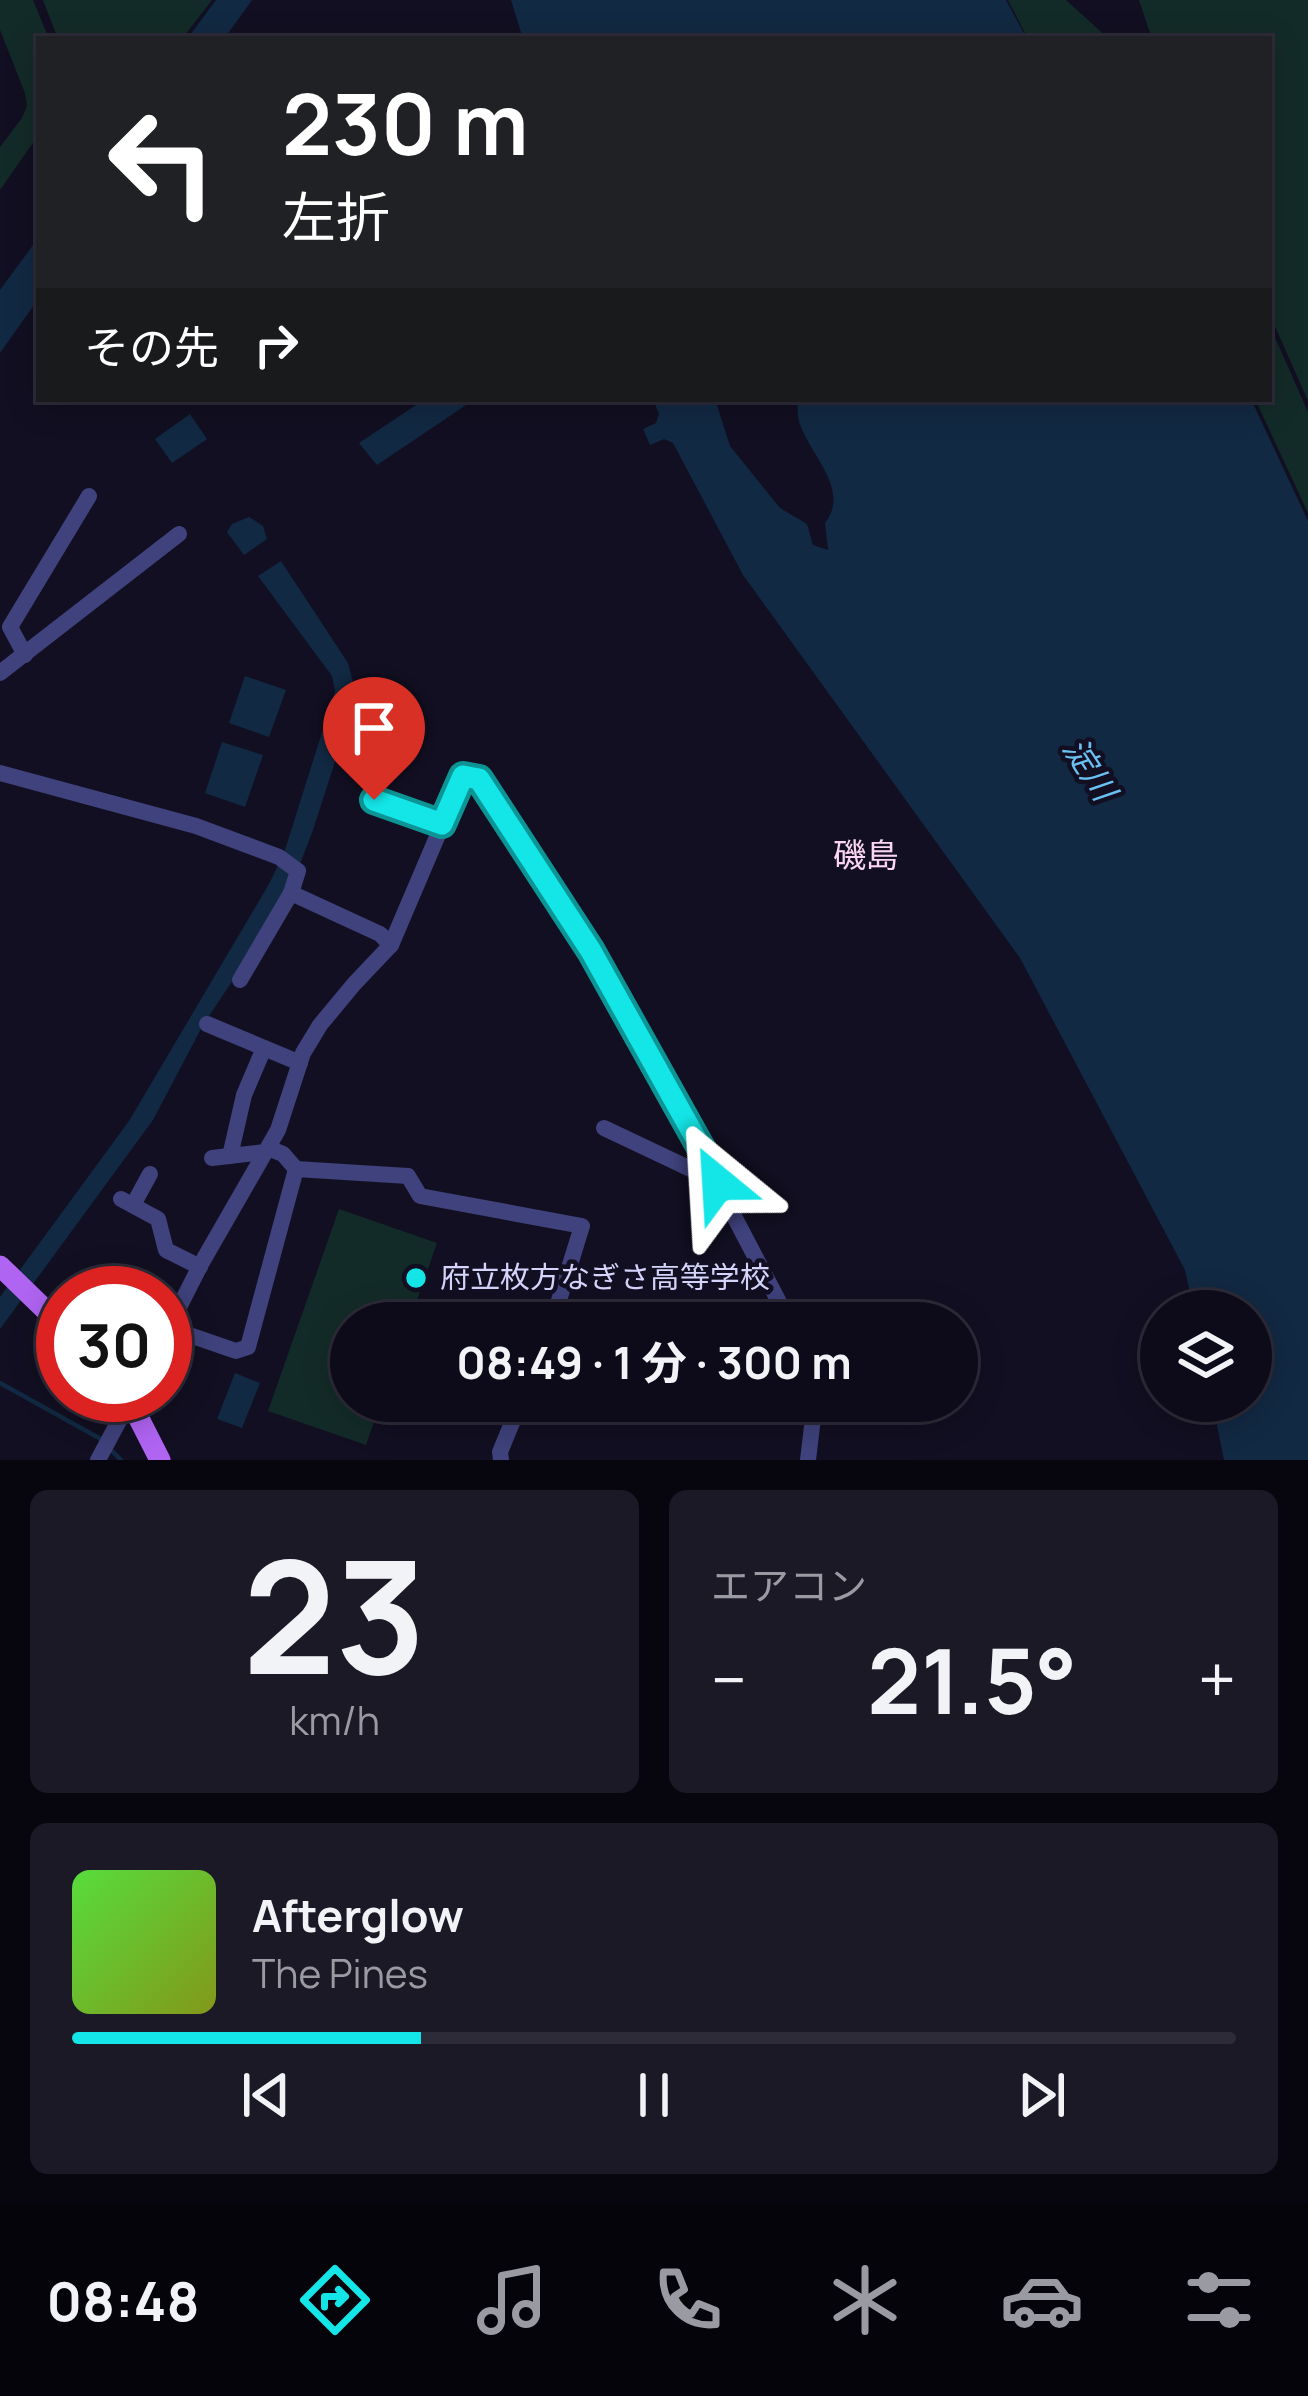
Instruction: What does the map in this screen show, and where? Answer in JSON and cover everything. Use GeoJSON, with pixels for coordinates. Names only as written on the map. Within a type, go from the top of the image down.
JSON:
{"type":"FeatureCollection","features":[{"type":"Feature","properties":{"kind":"main road"},"geometry":{"type":"LineString","coordinates":[[5,1271],[36,1301]]}},
{"type":"Feature","properties":{"kind":"main road"},"geometry":{"type":"LineString","coordinates":[[141,1422],[160,1460]]}},
{"type":"Feature","properties":{"kind":"street"},"geometry":{"type":"LineString","coordinates":[[25,655],[10,627],[89,496]]}},
{"type":"Feature","properties":{"kind":"street"},"geometry":{"type":"LineString","coordinates":[[0,674],[178,534]]}},
{"type":"Feature","properties":{"kind":"street"},"geometry":{"type":"LineString","coordinates":[[0,773],[196,826],[279,857],[298,871],[291,892],[240,980]]}},
{"type":"Feature","properties":{"kind":"street"},"geometry":{"type":"LineString","coordinates":[[192,1283],[267,1150],[320,1025],[391,945],[463,776],[479,779],[591,951],[710,1164],[779,1302]]}},
{"type":"Feature","properties":{"kind":"street"},"geometry":{"type":"LineString","coordinates":[[374,800],[442,824]]}},
{"type":"Feature","properties":{"kind":"street"},"geometry":{"type":"LineString","coordinates":[[291,892],[380,934],[391,945]]}},
{"type":"Feature","properties":{"kind":"street"},"geometry":{"type":"LineString","coordinates":[[207,1024],[300,1063]]}},
{"type":"Feature","properties":{"kind":"street"},"geometry":{"type":"LineString","coordinates":[[265,1048],[220,1157],[267,1150],[284,1154],[296,1169],[408,1176],[420,1196],[582,1226],[558,1302]]}},
{"type":"Feature","properties":{"kind":"street"},"geometry":{"type":"LineString","coordinates":[[604,1128],[718,1183]]}},
{"type":"Feature","properties":{"kind":"street"},"geometry":{"type":"LineString","coordinates":[[192,1339],[236,1351],[248,1347],[296,1169]]}},
{"type":"Feature","properties":{"kind":"street"},"geometry":{"type":"LineString","coordinates":[[150,1174],[127,1202],[158,1219],[166,1250],[200,1267]]}},
{"type":"Feature","properties":{"kind":"street"},"geometry":{"type":"LineString","coordinates":[[103,1449],[118,1422]]}},
{"type":"Feature","properties":{"kind":"street"},"geometry":{"type":"LineString","coordinates":[[502,1460],[500,1452],[512,1422]]}},
{"type":"Feature","properties":{"kind":"street"},"geometry":{"type":"LineString","coordinates":[[808,1460],[813,1422]]}},
{"type":"Feature","properties":{"kind":"green space"},"geometry":{"type":"Polygon","coordinates":[[[0,0],[33,0],[48,36],[36,36],[36,138],[0,190],[0,147],[27,106],[0,30],[0,0]]]}},
{"type":"Feature","properties":{"kind":"green space"},"geometry":{"type":"Polygon","coordinates":[[[43,0],[212,0],[184,36],[57,36],[43,0]]]}},
{"type":"Feature","properties":{"kind":"green space"},"geometry":{"type":"Polygon","coordinates":[[[1008,0],[1066,0],[1106,36],[1026,36],[1008,0]]]}},
{"type":"Feature","properties":{"kind":"green space"},"geometry":{"type":"Polygon","coordinates":[[[1139,0],[1308,0],[1308,401],[1272,320],[1272,36],[1151,36],[1139,0]]]}},
{"type":"Feature","properties":{"kind":"green space"},"geometry":{"type":"Polygon","coordinates":[[[1272,331],[1308,412],[1308,513],[1256,402],[1272,402],[1272,331]]]}},
{"type":"Feature","properties":{"kind":"green space"},"geometry":{"type":"Polygon","coordinates":[[[339,1209],[437,1243],[416,1302],[330,1302],[330,1422],[374,1422],[366,1445],[268,1411],[339,1209]]]}},
{"type":"Feature","properties":{"kind":"water"},"geometry":{"type":"Polygon","coordinates":[[[216,0],[252,0],[226,36],[189,36],[216,0]]]}},
{"type":"Feature","properties":{"kind":"water"},"geometry":{"type":"Polygon","coordinates":[[[511,0],[1006,0],[1025,36],[522,36],[511,0]]]}},
{"type":"Feature","properties":{"kind":"water"},"geometry":{"type":"Polygon","coordinates":[[[36,241],[36,302],[0,353],[0,290],[36,241]]]}},
{"type":"Feature","properties":{"kind":"water"},"geometry":{"type":"Polygon","coordinates":[[[420,402],[471,402],[377,465],[359,443],[420,402]]]}},
{"type":"Feature","properties":{"kind":"water","name":"淀川"},"geometry":{"type":"Polygon","coordinates":[[[654,402],[716,402],[730,446],[780,508],[807,524],[813,545],[828,550],[825,523],[832,511],[832,487],[800,424],[797,402],[1252,402],[1308,521],[1308,1460],[1224,1460],[1216,1422],[1272,1422],[1272,1290],[1189,1290],[1185,1270],[1020,958],[743,575],[673,443],[664,439],[650,445],[643,429],[656,423],[659,414],[654,402]]]}},
{"type":"Feature","properties":{"kind":"water"},"geometry":{"type":"Polygon","coordinates":[[[190,414],[207,439],[172,463],[155,439],[190,414]]]}},
{"type":"Feature","properties":{"kind":"water"},"geometry":{"type":"Polygon","coordinates":[[[249,517],[263,526],[267,539],[244,555],[227,532],[232,524],[249,517]]]}},
{"type":"Feature","properties":{"kind":"water"},"geometry":{"type":"Polygon","coordinates":[[[281,561],[348,663],[354,686],[352,709],[313,830],[300,864],[203,1025],[153,1120],[46,1266],[36,1266],[36,1280],[0,1329],[0,1297],[129,1121],[284,853],[335,691],[332,676],[258,576],[281,561]]]}},
{"type":"Feature","properties":{"kind":"water"},"geometry":{"type":"Polygon","coordinates":[[[245,676],[286,690],[269,737],[229,723],[245,676]]]}},
{"type":"Feature","properties":{"kind":"water"},"geometry":{"type":"Polygon","coordinates":[[[222,742],[263,755],[245,807],[205,793],[222,742]]]}},
{"type":"Feature","properties":{"kind":"water"},"geometry":{"type":"Polygon","coordinates":[[[235,1373],[260,1383],[242,1428],[217,1419],[235,1373]]]}},
{"type":"Feature","properties":{"kind":"waterway"},"geometry":{"type":"LineString","coordinates":[[0,1383],[99,1438],[121,1460]]}},
{"type":"Feature","properties":{"kind":"place","name":"府立枚方なぎさ高等学校"},"geometry":{"type":"Point","coordinates":[416,1278]}},
{"type":"Feature","properties":{"kind":"district","name":"磯島"},"geometry":{"type":"Point","coordinates":[866,855]}},
{"type":"Feature","properties":{"kind":"route"},"geometry":{"type":"LineString","coordinates":[[374,800],[442,824],[463,776],[479,779],[591,951],[718,1183]]}}]}
